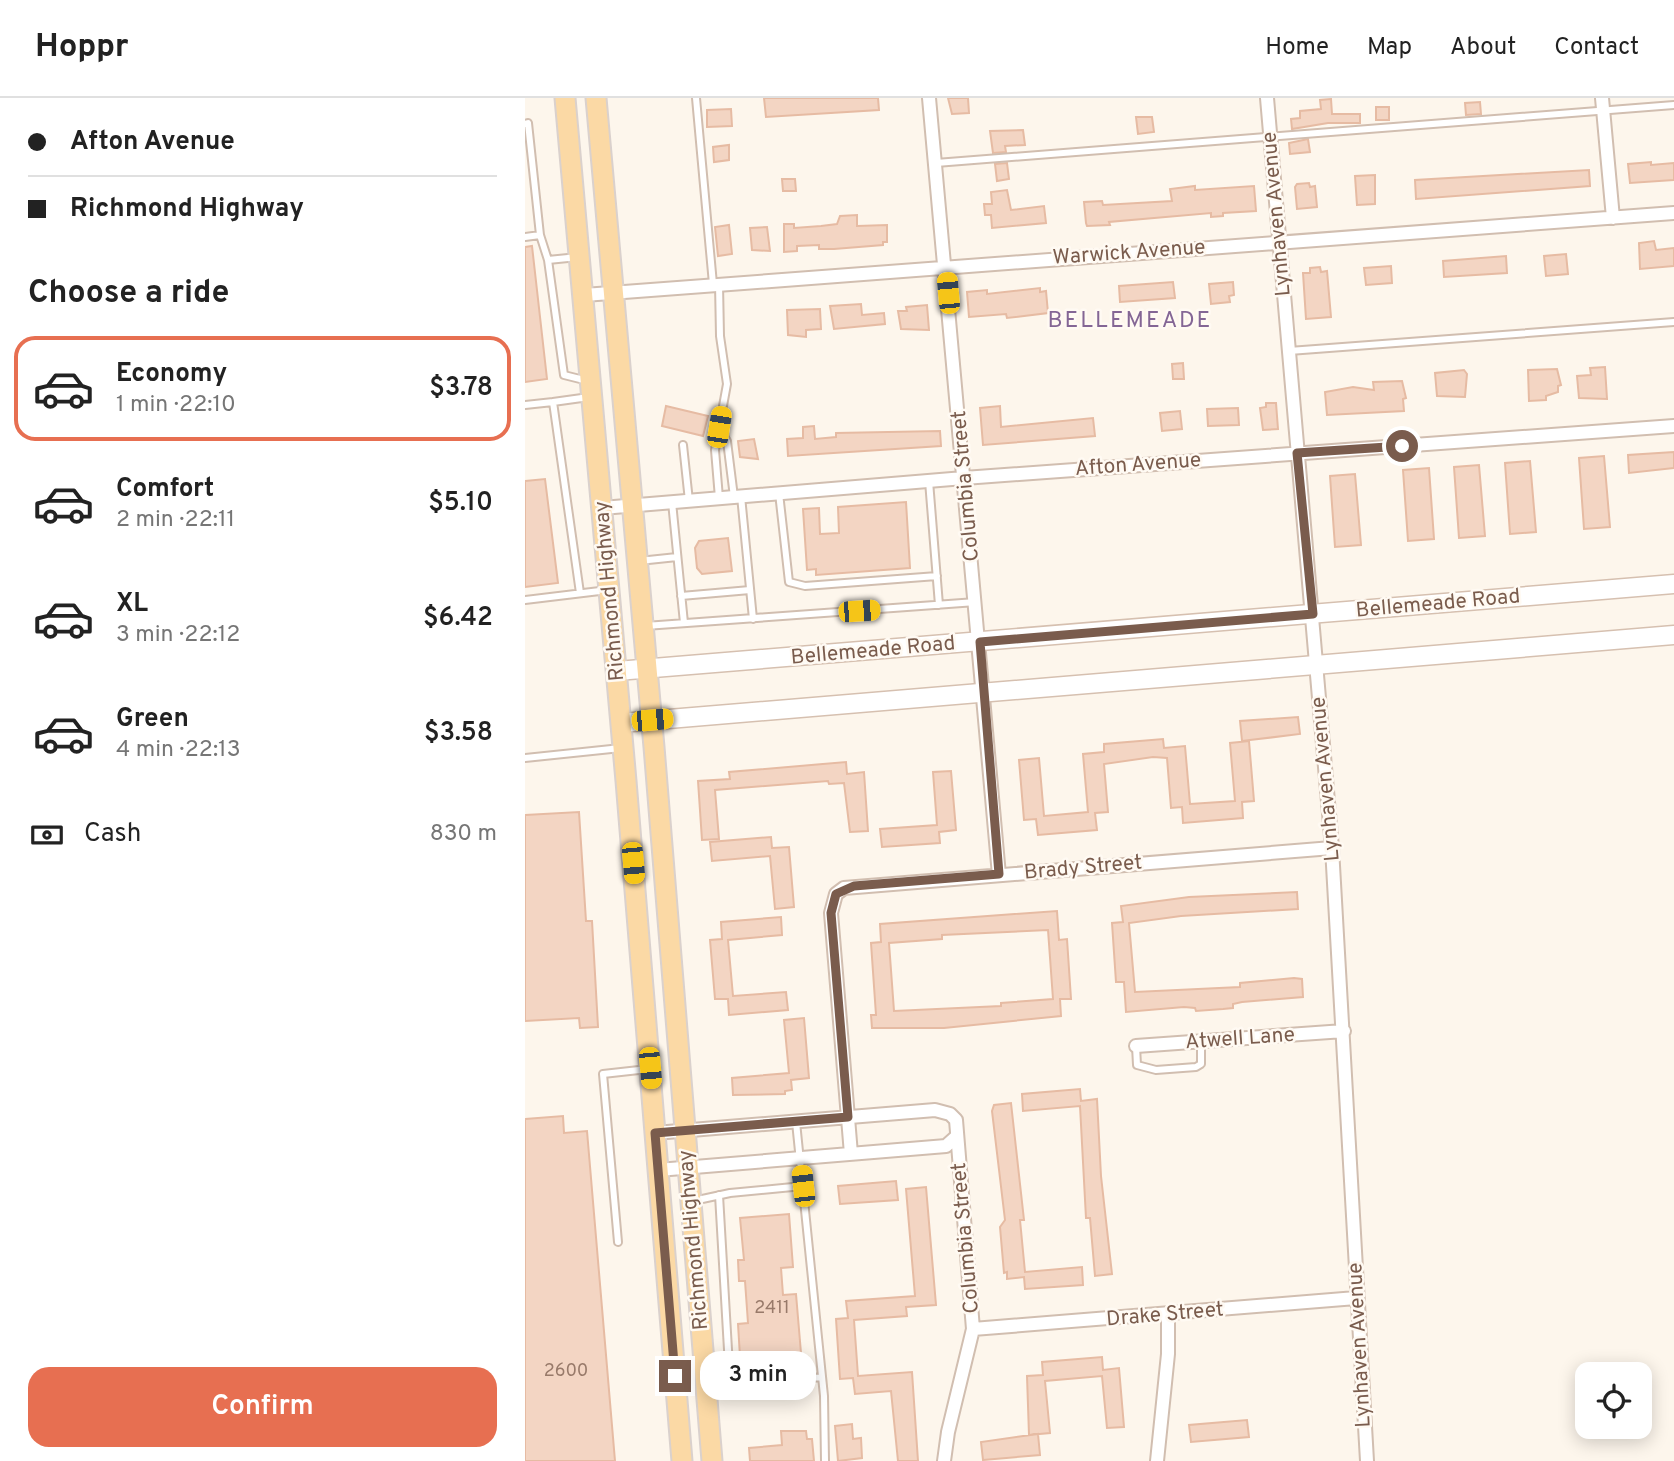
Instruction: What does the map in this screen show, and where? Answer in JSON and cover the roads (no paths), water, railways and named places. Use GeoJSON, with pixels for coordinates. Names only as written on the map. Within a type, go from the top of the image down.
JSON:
{"type":"FeatureCollection","features":[{"type":"Feature","properties":{"kind":"main road","name":"Richmond Highway"},"geometry":{"type":"LineString","coordinates":[[565,98],[610,589],[682,1461]]}},
{"type":"Feature","properties":{"kind":"main road","name":"Richmond Highway"},"geometry":{"type":"LineString","coordinates":[[596,98],[652,720],[712,1461]]}},
{"type":"Feature","properties":{"kind":"main road","name":"Bellemeade Road"},"geometry":{"type":"LineString","coordinates":[[617,671],[1674,584]]}},
{"type":"Feature","properties":{"kind":"main road"},"geometry":{"type":"LineString","coordinates":[[621,723],[1674,635]]}},
{"type":"Feature","properties":{"kind":"street","name":"Columbia Street"},"geometry":{"type":"LineString","coordinates":[[929,98],[999,874]]}},
{"type":"Feature","properties":{"kind":"street","name":"Lynhaven Avenue"},"geometry":{"type":"LineString","coordinates":[[1268,98],[1332,848],[1367,1461]]}},
{"type":"Feature","properties":{"kind":"street"},"geometry":{"type":"LineString","coordinates":[[1603,104],[1613,218]]}},
{"type":"Feature","properties":{"kind":"street","name":"Warwick Avenue"},"geometry":{"type":"LineString","coordinates":[[583,295],[1674,213]]}},
{"type":"Feature","properties":{"kind":"street","name":"Afton Avenue"},"geometry":{"type":"LineString","coordinates":[[602,508],[964,478],[1674,426]]}},
{"type":"Feature","properties":{"kind":"street","name":"Brady Street"},"geometry":{"type":"LineString","coordinates":[[848,1117],[831,913],[836,894],[854,886],[1332,848]]}},
{"type":"Feature","properties":{"kind":"street","name":"Atwell Lane"},"geometry":{"type":"LineString","coordinates":[[1136,1046],[1344,1031]]}},
{"type":"Feature","properties":{"kind":"street"},"geometry":{"type":"LineString","coordinates":[[655,1133],[942,1111],[956,1120],[956,1137],[946,1146],[658,1170]]}},
{"type":"Feature","properties":{"kind":"street"},"geometry":{"type":"LineString","coordinates":[[848,1117],[851,1154]]}},
{"type":"Feature","properties":{"kind":"street","name":"Columbia Street"},"geometry":{"type":"LineString","coordinates":[[944,1461],[948,1432],[973,1328],[962,1169],[956,1137]]}},
{"type":"Feature","properties":{"kind":"street","name":"Drake Street"},"geometry":{"type":"LineString","coordinates":[[973,1328],[1168,1315],[1356,1297]]}},
{"type":"Feature","properties":{"kind":"street"},"geometry":{"type":"LineString","coordinates":[[1157,1461],[1168,1353],[1168,1315]]}},
{"type":"Feature","properties":{"kind":"lane"},"geometry":{"type":"LineString","coordinates":[[696,98],[727,384],[715,450],[719,498]]}},
{"type":"Feature","properties":{"kind":"lane"},"geometry":{"type":"LineString","coordinates":[[936,163],[1603,104],[1674,105]]}},
{"type":"Feature","properties":{"kind":"lane"},"geometry":{"type":"LineString","coordinates":[[525,124],[528,123],[540,235],[548,260],[565,375],[592,389]]}},
{"type":"Feature","properties":{"kind":"lane"},"geometry":{"type":"LineString","coordinates":[[525,237],[540,235]]}},
{"type":"Feature","properties":{"kind":"lane"},"geometry":{"type":"LineString","coordinates":[[548,260],[580,256]]}},
{"type":"Feature","properties":{"kind":"lane"},"geometry":{"type":"LineString","coordinates":[[1289,351],[1674,322]]}},
{"type":"Feature","properties":{"kind":"lane"},"geometry":{"type":"LineString","coordinates":[[525,405],[553,402],[592,389]]}},
{"type":"Feature","properties":{"kind":"lane"},"geometry":{"type":"LineString","coordinates":[[553,402],[580,593]]}},
{"type":"Feature","properties":{"kind":"lane"},"geometry":{"type":"LineString","coordinates":[[719,427],[727,441],[737,497],[753,619]]}},
{"type":"Feature","properties":{"kind":"lane"},"geometry":{"type":"LineString","coordinates":[[683,445],[689,500]]}},
{"type":"Feature","properties":{"kind":"lane"},"geometry":{"type":"LineString","coordinates":[[929,481],[939,605]]}},
{"type":"Feature","properties":{"kind":"lane"},"geometry":{"type":"LineString","coordinates":[[779,493],[789,582],[805,586],[937,576]]}},
{"type":"Feature","properties":{"kind":"lane"},"geometry":{"type":"LineString","coordinates":[[672,502],[684,623]]}},
{"type":"Feature","properties":{"kind":"lane"},"geometry":{"type":"LineString","coordinates":[[637,561],[677,557]]}},
{"type":"Feature","properties":{"kind":"lane"},"geometry":{"type":"LineString","coordinates":[[525,600],[610,589]]}},
{"type":"Feature","properties":{"kind":"lane"},"geometry":{"type":"LineString","coordinates":[[681,596],[750,590]]}},
{"type":"Feature","properties":{"kind":"lane"},"geometry":{"type":"LineString","coordinates":[[643,626],[976,602]]}},
{"type":"Feature","properties":{"kind":"lane"},"geometry":{"type":"LineString","coordinates":[[525,758],[623,747]]}},
{"type":"Feature","properties":{"kind":"lane"},"geometry":{"type":"LineString","coordinates":[[1136,1046],[1137,1065],[1156,1070],[1196,1067],[1201,1064],[1201,1041]]}},
{"type":"Feature","properties":{"kind":"lane"},"geometry":{"type":"LineString","coordinates":[[618,1242],[603,1074],[650,1068]]}},
{"type":"Feature","properties":{"kind":"lane"},"geometry":{"type":"LineString","coordinates":[[796,1122],[822,1377],[825,1461]]}},
{"type":"Feature","properties":{"kind":"lane"},"geometry":{"type":"LineString","coordinates":[[691,1201],[719,1195],[803,1186]]}},
{"type":"Feature","properties":{"kind":"lane"},"geometry":{"type":"LineString","coordinates":[[719,1195],[730,1384]]}},
{"type":"Feature","properties":{"kind":"lane"},"geometry":{"type":"LineString","coordinates":[[706,1383],[730,1384],[822,1377]]}},
{"type":"Feature","properties":{"kind":"district","name":"BELLEMEADE"},"geometry":{"type":"Point","coordinates":[1130,321]}}]}
